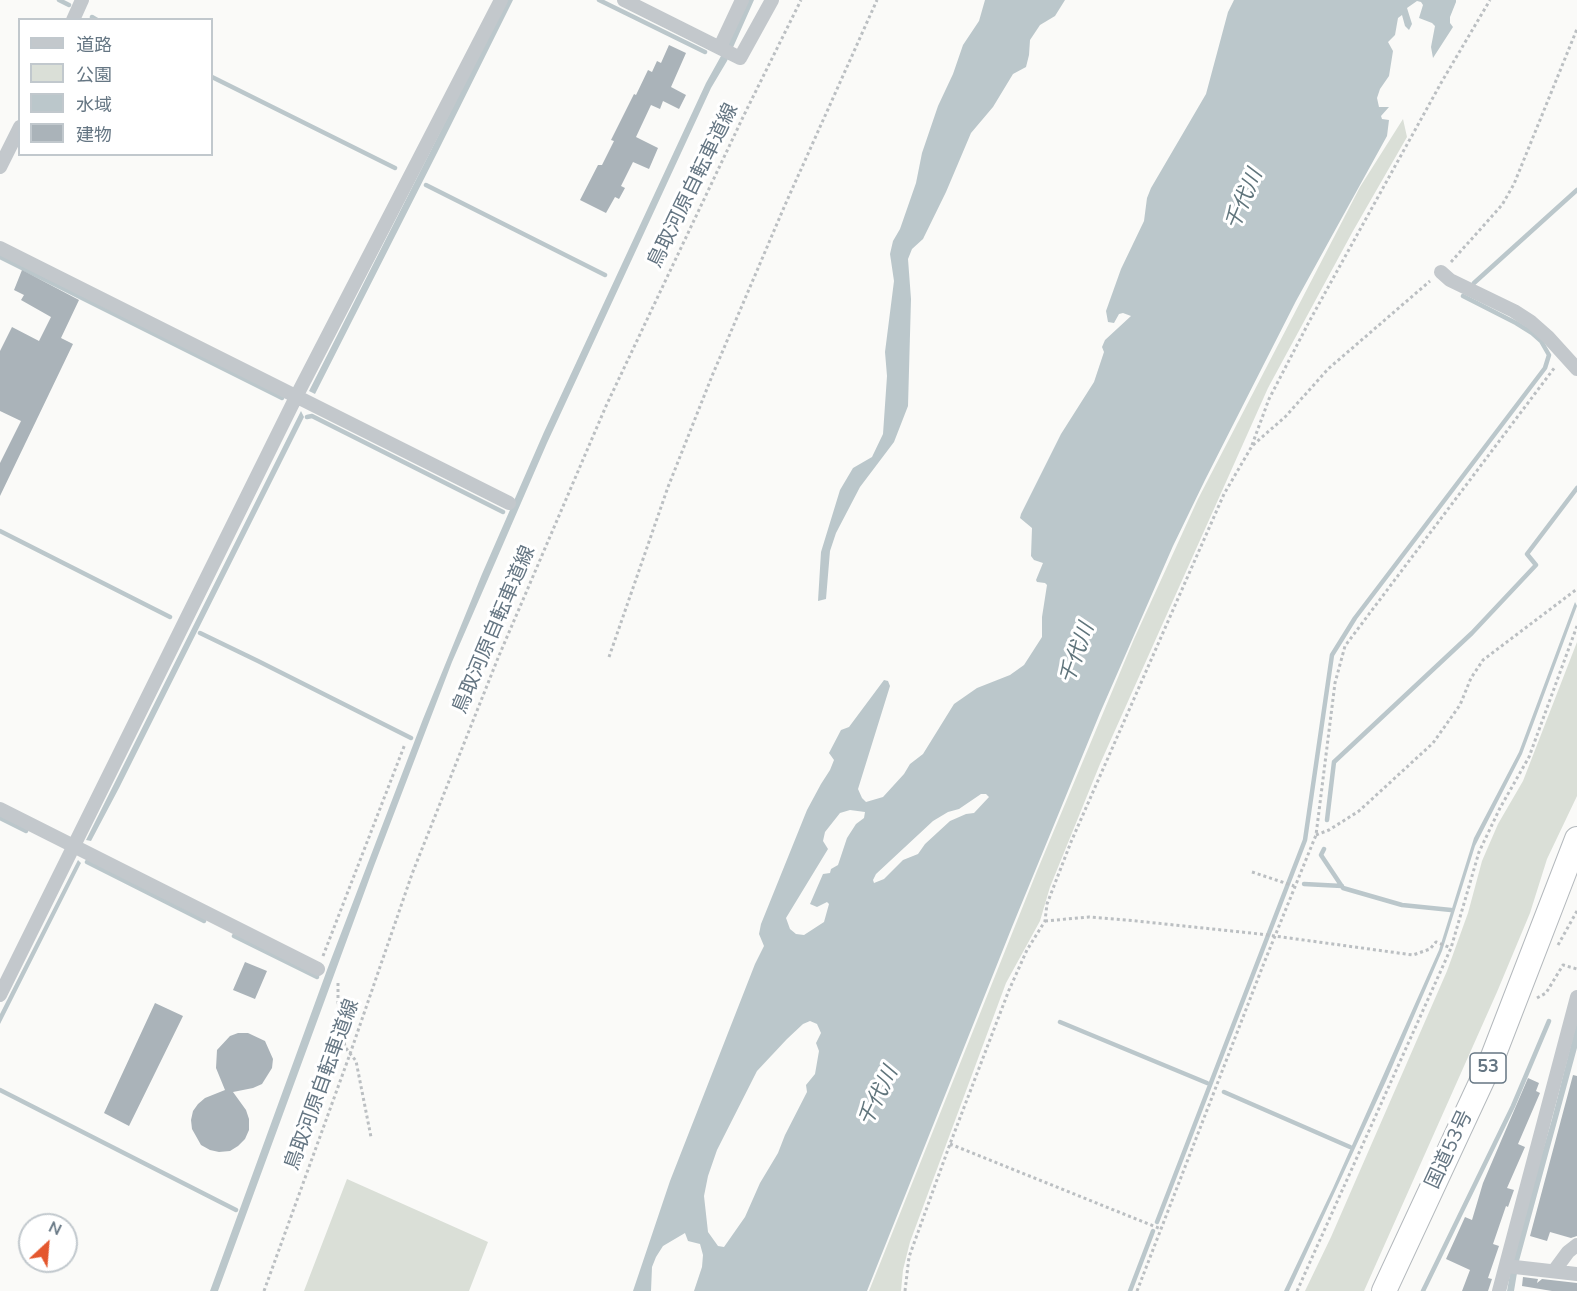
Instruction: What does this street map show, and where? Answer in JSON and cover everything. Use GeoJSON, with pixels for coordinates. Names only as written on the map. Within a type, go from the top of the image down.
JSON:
{"type":"FeatureCollection","features":[{"type":"Feature","properties":{"kind":"highway","name":"国道53号"},"geometry":{"type":"LineString","coordinates":[[1384,1291],[1492,1059],[1577,839]]}},
{"type":"Feature","properties":{"kind":"street"},"geometry":{"type":"LineString","coordinates":[[74,18],[82,0]]}},
{"type":"Feature","properties":{"kind":"street"},"geometry":{"type":"LineString","coordinates":[[0,995],[297,396],[501,0]]}},
{"type":"Feature","properties":{"kind":"street"},"geometry":{"type":"LineString","coordinates":[[624,0],[740,58],[772,0]]}},
{"type":"Feature","properties":{"kind":"street"},"geometry":{"type":"LineString","coordinates":[[720,47],[742,0]]}},
{"type":"Feature","properties":{"kind":"street"},"geometry":{"type":"LineString","coordinates":[[0,167],[18,131]]}},
{"type":"Feature","properties":{"kind":"street"},"geometry":{"type":"LineString","coordinates":[[0,248],[509,503]]}},
{"type":"Feature","properties":{"kind":"street"},"geometry":{"type":"LineString","coordinates":[[1441,272],[1450,280],[1514,311],[1531,322],[1577,369]]}},
{"type":"Feature","properties":{"kind":"street"},"geometry":{"type":"LineString","coordinates":[[0,809],[318,969]]}},
{"type":"Feature","properties":{"kind":"street"},"geometry":{"type":"LineString","coordinates":[[1499,1291],[1576,1001]]}},
{"type":"Feature","properties":{"kind":"street"},"geometry":{"type":"LineString","coordinates":[[1554,1271],[1568,1252],[1577,1245]]}},
{"type":"Feature","properties":{"kind":"street"},"geometry":{"type":"LineString","coordinates":[[1506,1266],[1577,1274]]}},
{"type":"Feature","properties":{"kind":"path","name":"鳥取河原自転車道線"},"geometry":{"type":"LineString","coordinates":[[264,1291],[412,874],[516,614],[606,406],[801,0]]}},
{"type":"Feature","properties":{"kind":"path"},"geometry":{"type":"LineString","coordinates":[[609,657],[668,487],[712,376],[785,205],[877,0]]}},
{"type":"Feature","properties":{"kind":"path"},"geometry":{"type":"LineString","coordinates":[[905,1291],[909,1257],[1019,966],[1045,921],[1047,904],[1071,842],[1224,494],[1252,446],[1269,399],[1310,320],[1435,93],[1490,0]]}},
{"type":"Feature","properties":{"kind":"path"},"geometry":{"type":"LineString","coordinates":[[1252,446],[1286,416],[1328,369],[1441,272],[1502,206],[1514,184],[1577,29]]}},
{"type":"Feature","properties":{"kind":"path"},"geometry":{"type":"LineString","coordinates":[[1137,1291],[1294,886],[1316,835],[1335,683],[1340,660],[1348,640],[1563,356]]}},
{"type":"Feature","properties":{"kind":"path"},"geometry":{"type":"LineString","coordinates":[[1316,835],[1329,830],[1359,811],[1433,743],[1455,713],[1471,678],[1483,660],[1577,589]]}},
{"type":"Feature","properties":{"kind":"path"},"geometry":{"type":"LineString","coordinates":[[1297,1291],[1451,948],[1479,852],[1488,831],[1529,757],[1577,626]]}},
{"type":"Feature","properties":{"kind":"path"},"geometry":{"type":"LineString","coordinates":[[318,969],[405,744]]}},
{"type":"Feature","properties":{"kind":"path"},"geometry":{"type":"LineString","coordinates":[[1252,872],[1294,886]]}},
{"type":"Feature","properties":{"kind":"path"},"geometry":{"type":"LineString","coordinates":[[1556,948],[1577,911]]}},
{"type":"Feature","properties":{"kind":"path"},"geometry":{"type":"LineString","coordinates":[[1045,921],[1089,917],[1117,919],[1413,955],[1430,949],[1436,942],[1451,948]]}},
{"type":"Feature","properties":{"kind":"path"},"geometry":{"type":"LineString","coordinates":[[1534,1000],[1546,993],[1563,965],[1577,969]]}},
{"type":"Feature","properties":{"kind":"path"},"geometry":{"type":"LineString","coordinates":[[338,983],[338,1002],[345,1047],[356,1060],[371,1137]]}},
{"type":"Feature","properties":{"kind":"path"},"geometry":{"type":"LineString","coordinates":[[950,1144],[1161,1229]]}},
{"type":"Feature","properties":{"kind":"green space"},"geometry":{"type":"Polygon","coordinates":[[[1403,119],[1407,137],[1268,388],[1100,764],[1050,887],[1040,921],[1006,983],[910,1242],[903,1270],[901,1291],[869,1291],[1037,871],[1134,639],[1198,499],[1360,187],[1403,119]]]}},
{"type":"Feature","properties":{"kind":"green space"},"geometry":{"type":"Polygon","coordinates":[[[1577,642],[1577,796],[1547,859],[1530,913],[1497,992],[1364,1291],[1305,1291],[1331,1237],[1447,971],[1468,913],[1482,861],[1498,824],[1523,781],[1577,642]]]}},
{"type":"Feature","properties":{"kind":"green space"},"geometry":{"type":"Polygon","coordinates":[[[347,1179],[488,1242],[469,1291],[304,1291],[347,1179]]]}},
{"type":"Feature","properties":{"kind":"water"},"geometry":{"type":"Polygon","coordinates":[[[507,0],[513,0],[315,394],[309,391],[507,0]]]}},
{"type":"Feature","properties":{"kind":"water"},"geometry":{"type":"Polygon","coordinates":[[[747,0],[754,0],[547,443],[452,662],[374,866],[218,1291],[210,1291],[327,970],[423,719],[482,574],[544,432],[706,83],[731,38],[747,0]]]}},
{"type":"Feature","properties":{"kind":"water"},"geometry":{"type":"Polygon","coordinates":[[[985,0],[1065,0],[1055,16],[1040,25],[1030,40],[1026,67],[1013,74],[993,107],[971,133],[923,239],[912,249],[908,259],[911,299],[908,406],[894,442],[860,487],[836,533],[830,551],[826,599],[818,601],[821,552],[840,490],[853,468],[872,457],[883,434],[887,376],[885,352],[894,281],[890,254],[893,241],[900,229],[916,183],[922,153],[938,106],[963,45],[979,21],[985,0]]]}},
{"type":"Feature","properties":{"kind":"water","name":"千代川"},"geometry":{"type":"Polygon","coordinates":[[[1234,0],[1456,0],[1450,17],[1453,27],[1433,58],[1431,47],[1435,26],[1419,18],[1423,5],[1421,2],[1417,1],[1407,8],[1412,24],[1409,30],[1405,26],[1402,15],[1398,18],[1395,35],[1388,42],[1393,51],[1389,76],[1377,98],[1379,107],[1389,107],[1381,116],[1382,119],[1389,120],[1387,136],[1296,301],[1173,546],[1100,713],[1012,927],[867,1291],[694,1291],[702,1267],[703,1255],[700,1244],[688,1241],[685,1233],[663,1246],[656,1257],[652,1267],[651,1291],[633,1291],[670,1181],[764,946],[759,934],[761,924],[807,810],[830,770],[834,760],[829,753],[841,730],[849,727],[884,680],[888,681],[890,686],[858,789],[866,802],[883,797],[910,764],[923,754],[954,704],[977,688],[1010,675],[1024,665],[1042,637],[1042,617],[1047,585],[1036,580],[1043,563],[1034,560],[1031,556],[1032,528],[1020,518],[1021,514],[1061,434],[1094,382],[1104,352],[1102,347],[1105,340],[1131,316],[1119,314],[1114,323],[1108,322],[1106,311],[1121,269],[1144,221],[1147,198],[1151,188],[1206,94],[1228,12],[1234,0]],[[981,794],[959,809],[948,812],[933,821],[876,874],[874,883],[884,879],[903,860],[918,854],[925,844],[950,821],[974,813],[989,797],[981,794]],[[850,810],[840,813],[825,832],[823,841],[828,849],[786,918],[790,929],[796,934],[804,935],[824,922],[829,904],[827,902],[817,907],[810,904],[823,874],[830,873],[831,869],[838,865],[847,838],[856,824],[864,818],[865,812],[850,810]],[[810,1021],[803,1024],[757,1071],[717,1150],[704,1196],[708,1232],[718,1246],[724,1247],[745,1217],[807,1092],[806,1085],[815,1074],[819,1051],[816,1043],[821,1033],[817,1024],[810,1021]]]}},
{"type":"Feature","properties":{"kind":"water"},"geometry":{"type":"Polygon","coordinates":[[[301,411],[304,417],[119,788],[91,841],[86,840],[301,411]]]}},
{"type":"Feature","properties":{"kind":"water"},"geometry":{"type":"Polygon","coordinates":[[[1575,602],[1577,606],[1522,754],[1475,846],[1442,951],[1386,1081],[1289,1291],[1284,1291],[1333,1188],[1439,950],[1474,838],[1519,752],[1575,602]]]}},
{"type":"Feature","properties":{"kind":"water"},"geometry":{"type":"Polygon","coordinates":[[[78,860],[81,863],[0,1024],[0,1014],[78,860]]]}},
{"type":"Feature","properties":{"kind":"water"},"geometry":{"type":"Polygon","coordinates":[[[1577,1021],[1577,1048],[1519,1261],[1514,1291],[1507,1291],[1514,1250],[1552,1119],[1577,1021]]]}},
{"type":"Feature","properties":{"kind":"building"},"geometry":{"type":"Polygon","coordinates":[[[669,45],[686,53],[671,87],[686,95],[679,109],[663,101],[660,109],[651,105],[636,137],[658,148],[649,169],[633,162],[621,186],[625,188],[619,199],[615,197],[606,213],[580,200],[598,165],[602,165],[614,141],[611,140],[634,94],[636,95],[648,70],[652,72],[657,61],[661,63],[669,45]]]}},
{"type":"Feature","properties":{"kind":"building"},"geometry":{"type":"Polygon","coordinates":[[[22,270],[79,300],[61,338],[73,344],[0,496],[0,463],[21,421],[0,411],[0,351],[12,327],[39,341],[51,317],[21,300],[24,295],[14,290],[22,270]]]}},
{"type":"Feature","properties":{"kind":"building"},"geometry":{"type":"Polygon","coordinates":[[[245,962],[267,971],[255,999],[233,990],[245,962]]]}},
{"type":"Feature","properties":{"kind":"building"},"geometry":{"type":"Polygon","coordinates":[[[155,1003],[183,1016],[129,1126],[104,1113],[155,1003]]]}},
{"type":"Feature","properties":{"kind":"building"},"geometry":{"type":"Polygon","coordinates":[[[248,1033],[265,1041],[273,1059],[272,1068],[262,1084],[233,1092],[246,1110],[249,1130],[245,1139],[238,1146],[230,1151],[219,1152],[201,1145],[192,1129],[191,1120],[198,1104],[205,1098],[225,1090],[216,1068],[217,1050],[230,1036],[248,1033]]]}},
{"type":"Feature","properties":{"kind":"building"},"geometry":{"type":"Polygon","coordinates":[[[1573,1075],[1577,1076],[1577,1236],[1571,1238],[1550,1232],[1547,1241],[1530,1236],[1573,1075]]]}},
{"type":"Feature","properties":{"kind":"building"},"geometry":{"type":"Polygon","coordinates":[[[1528,1078],[1539,1083],[1536,1091],[1540,1093],[1518,1144],[1525,1147],[1507,1188],[1514,1190],[1493,1244],[1499,1246],[1488,1278],[1492,1279],[1488,1291],[1462,1291],[1470,1270],[1446,1259],[1465,1217],[1472,1220],[1483,1183],[1528,1078]]]}},
{"type":"Feature","properties":{"kind":"building"},"geometry":{"type":"Polygon","coordinates":[[[1523,1277],[1538,1279],[1537,1283],[1542,1279],[1577,1283],[1577,1291],[1552,1291],[1522,1286],[1523,1277]]]}},
{"type":"Feature","properties":{"kind":"waterway"},"geometry":{"type":"LineString","coordinates":[[59,0],[69,5]]}},
{"type":"Feature","properties":{"kind":"waterway"},"geometry":{"type":"LineString","coordinates":[[599,0],[705,52]]}},
{"type":"Feature","properties":{"kind":"waterway"},"geometry":{"type":"LineString","coordinates":[[213,77],[395,168]]}},
{"type":"Feature","properties":{"kind":"waterway"},"geometry":{"type":"LineString","coordinates":[[426,185],[605,275]]}},
{"type":"Feature","properties":{"kind":"waterway"},"geometry":{"type":"LineString","coordinates":[[1474,283],[1577,190]]}},
{"type":"Feature","properties":{"kind":"waterway"},"geometry":{"type":"LineString","coordinates":[[0,257],[282,398]]}},
{"type":"Feature","properties":{"kind":"waterway"},"geometry":{"type":"LineString","coordinates":[[1157,1222],[1305,840],[1332,655],[1355,618],[1545,368],[1549,355],[1541,341],[1532,333],[1463,296]]}},
{"type":"Feature","properties":{"kind":"waterway"},"geometry":{"type":"LineString","coordinates":[[307,417],[312,416],[503,512]]}},
{"type":"Feature","properties":{"kind":"waterway"},"geometry":{"type":"LineString","coordinates":[[1327,820],[1334,762],[1472,633],[1536,565],[1527,554],[1577,488]]}},
{"type":"Feature","properties":{"kind":"waterway"},"geometry":{"type":"LineString","coordinates":[[0,531],[170,617]]}},
{"type":"Feature","properties":{"kind":"waterway"},"geometry":{"type":"LineString","coordinates":[[200,633],[411,738]]}},
{"type":"Feature","properties":{"kind":"waterway"},"geometry":{"type":"LineString","coordinates":[[0,818],[26,831]]}},
{"type":"Feature","properties":{"kind":"waterway"},"geometry":{"type":"LineString","coordinates":[[1324,849],[1321,855],[1343,888],[1402,905],[1451,910]]}},
{"type":"Feature","properties":{"kind":"waterway"},"geometry":{"type":"LineString","coordinates":[[87,862],[204,921]]}},
{"type":"Feature","properties":{"kind":"waterway"},"geometry":{"type":"LineString","coordinates":[[1304,884],[1342,886]]}},
{"type":"Feature","properties":{"kind":"waterway"},"geometry":{"type":"LineString","coordinates":[[234,936],[317,977]]}},
{"type":"Feature","properties":{"kind":"waterway"},"geometry":{"type":"LineString","coordinates":[[1423,1291],[1513,1106],[1549,1021]]}},
{"type":"Feature","properties":{"kind":"waterway"},"geometry":{"type":"LineString","coordinates":[[1060,1022],[1207,1083]]}},
{"type":"Feature","properties":{"kind":"waterway"},"geometry":{"type":"LineString","coordinates":[[0,1090],[236,1210]]}},
{"type":"Feature","properties":{"kind":"waterway"},"geometry":{"type":"LineString","coordinates":[[1224,1092],[1350,1147]]}},
{"type":"Feature","properties":{"kind":"waterway"},"geometry":{"type":"LineString","coordinates":[[1130,1291],[1153,1231]]}}]}
